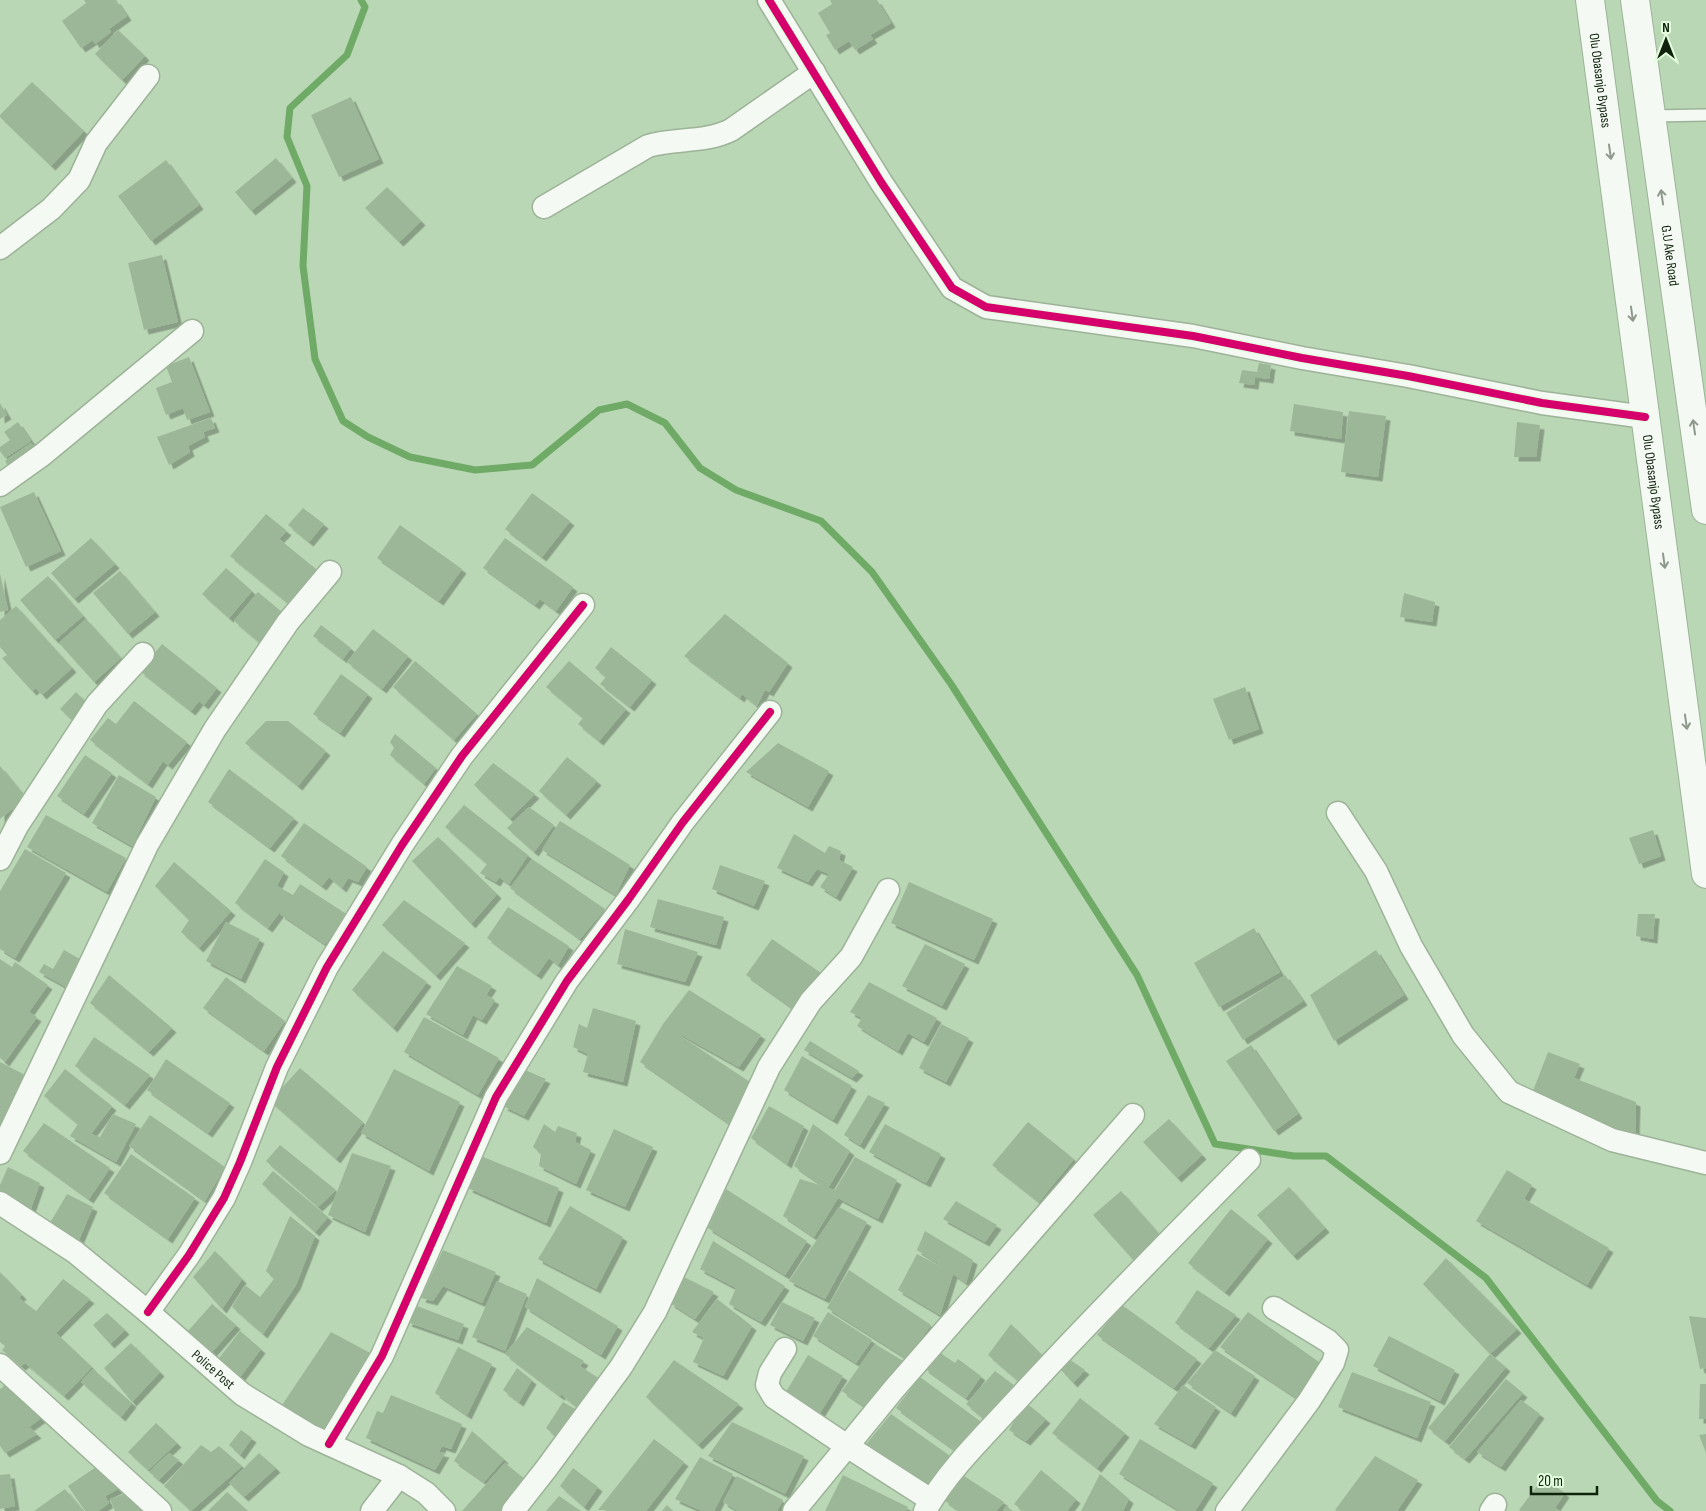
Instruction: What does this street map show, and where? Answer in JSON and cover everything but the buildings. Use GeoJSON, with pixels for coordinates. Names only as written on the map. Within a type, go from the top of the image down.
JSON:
{"type":"FeatureCollection","features":[{"type":"Feature","properties":{"kind":"main road","name":"Olu Obasanjo Bypass"},"geometry":{"type":"LineString","coordinates":[[1590,0],[1706,874]]}},
{"type":"Feature","properties":{"kind":"main road","name":"G.U Ake Road"},"geometry":{"type":"LineString","coordinates":[[1635,0],[1706,510]]}},
{"type":"Feature","properties":{"kind":"street"},"geometry":{"type":"LineString","coordinates":[[768,0],[881,182],[952,288],[986,307],[1193,336],[1542,403],[1645,417]]}},
{"type":"Feature","properties":{"kind":"street"},"geometry":{"type":"LineString","coordinates":[[544,207],[648,146],[660,142],[709,138],[726,132],[814,72]]}},
{"type":"Feature","properties":{"kind":"street"},"geometry":{"type":"LineString","coordinates":[[0,248],[52,209],[79,180],[96,143],[148,76]]}},
{"type":"Feature","properties":{"kind":"street"},"geometry":{"type":"LineString","coordinates":[[0,485],[42,455],[192,331]]}},
{"type":"Feature","properties":{"kind":"street"},"geometry":{"type":"LineString","coordinates":[[0,1153],[147,845],[215,730],[288,622],[330,572]]}},
{"type":"Feature","properties":{"kind":"street"},"geometry":{"type":"LineString","coordinates":[[148,1312],[189,1255],[224,1198],[278,1067],[327,967],[402,845],[462,756],[583,606]]}},
{"type":"Feature","properties":{"kind":"street"},"geometry":{"type":"LineString","coordinates":[[0,860],[17,826],[98,704],[143,654]]}},
{"type":"Feature","properties":{"kind":"street"},"geometry":{"type":"LineString","coordinates":[[329,1444],[382,1356],[496,1097],[567,981],[628,900],[683,822],[770,712]]}},
{"type":"Feature","properties":{"kind":"street"},"geometry":{"type":"LineString","coordinates":[[1338,813],[1376,871],[1411,946],[1463,1035],[1509,1092],[1612,1140],[1706,1163]]}},
{"type":"Feature","properties":{"kind":"street"},"geometry":{"type":"LineString","coordinates":[[512,1511],[546,1469],[615,1375],[655,1312],[770,1067],[811,1001],[851,957],[888,890]]}},
{"type":"Feature","properties":{"kind":"street"},"geometry":{"type":"LineString","coordinates":[[794,1511],[894,1389],[1133,1115]]}},
{"type":"Feature","properties":{"kind":"street"},"geometry":{"type":"LineString","coordinates":[[785,1349],[770,1373],[767,1385],[774,1397],[847,1446],[928,1505],[957,1466],[1079,1332],[1249,1160]]}},
{"type":"Feature","properties":{"kind":"street","name":"Police Post"},"geometry":{"type":"LineString","coordinates":[[0,1203],[75,1252],[148,1312],[242,1394],[309,1435],[399,1476],[426,1493],[444,1511]]}},
{"type":"Feature","properties":{"kind":"street"},"geometry":{"type":"LineString","coordinates":[[1227,1511],[1309,1401],[1333,1364],[1337,1350],[1328,1342],[1274,1308]]}},
{"type":"Feature","properties":{"kind":"street"},"geometry":{"type":"LineString","coordinates":[[0,1365],[160,1511]]}},
{"type":"Feature","properties":{"kind":"street"},"geometry":{"type":"LineString","coordinates":[[372,1511],[399,1476]]}},
{"type":"Feature","properties":{"kind":"lane"},"geometry":{"type":"LineString","coordinates":[[1651,116],[1706,115]]}},
{"type":"Feature","properties":{"kind":"waterway"},"geometry":{"type":"LineString","coordinates":[[361,0],[365,7],[347,55],[290,108],[287,137],[307,186],[303,266],[315,359],[343,421],[368,437],[410,457],[475,470],[532,465],[599,410],[627,404],[665,423],[700,468],[736,490],[821,521],[872,572],[951,684],[1137,975],[1215,1144],[1294,1156],[1326,1156],[1486,1278],[1657,1501],[1670,1511]]}},
{"type":"Feature","properties":{"kind":"cycle path"},"geometry":{"type":"LineString","coordinates":[[769,0],[881,182],[952,288],[986,307],[1193,336],[1542,403],[1645,417]]}},
{"type":"Feature","properties":{"kind":"cycle path"},"geometry":{"type":"LineString","coordinates":[[148,1312],[189,1255],[224,1198],[277,1067],[327,967],[402,845],[462,756],[583,605]]}},
{"type":"Feature","properties":{"kind":"cycle path"},"geometry":{"type":"LineString","coordinates":[[329,1444],[382,1356],[496,1097],[567,981],[628,900],[683,822],[770,712]]}}]}
